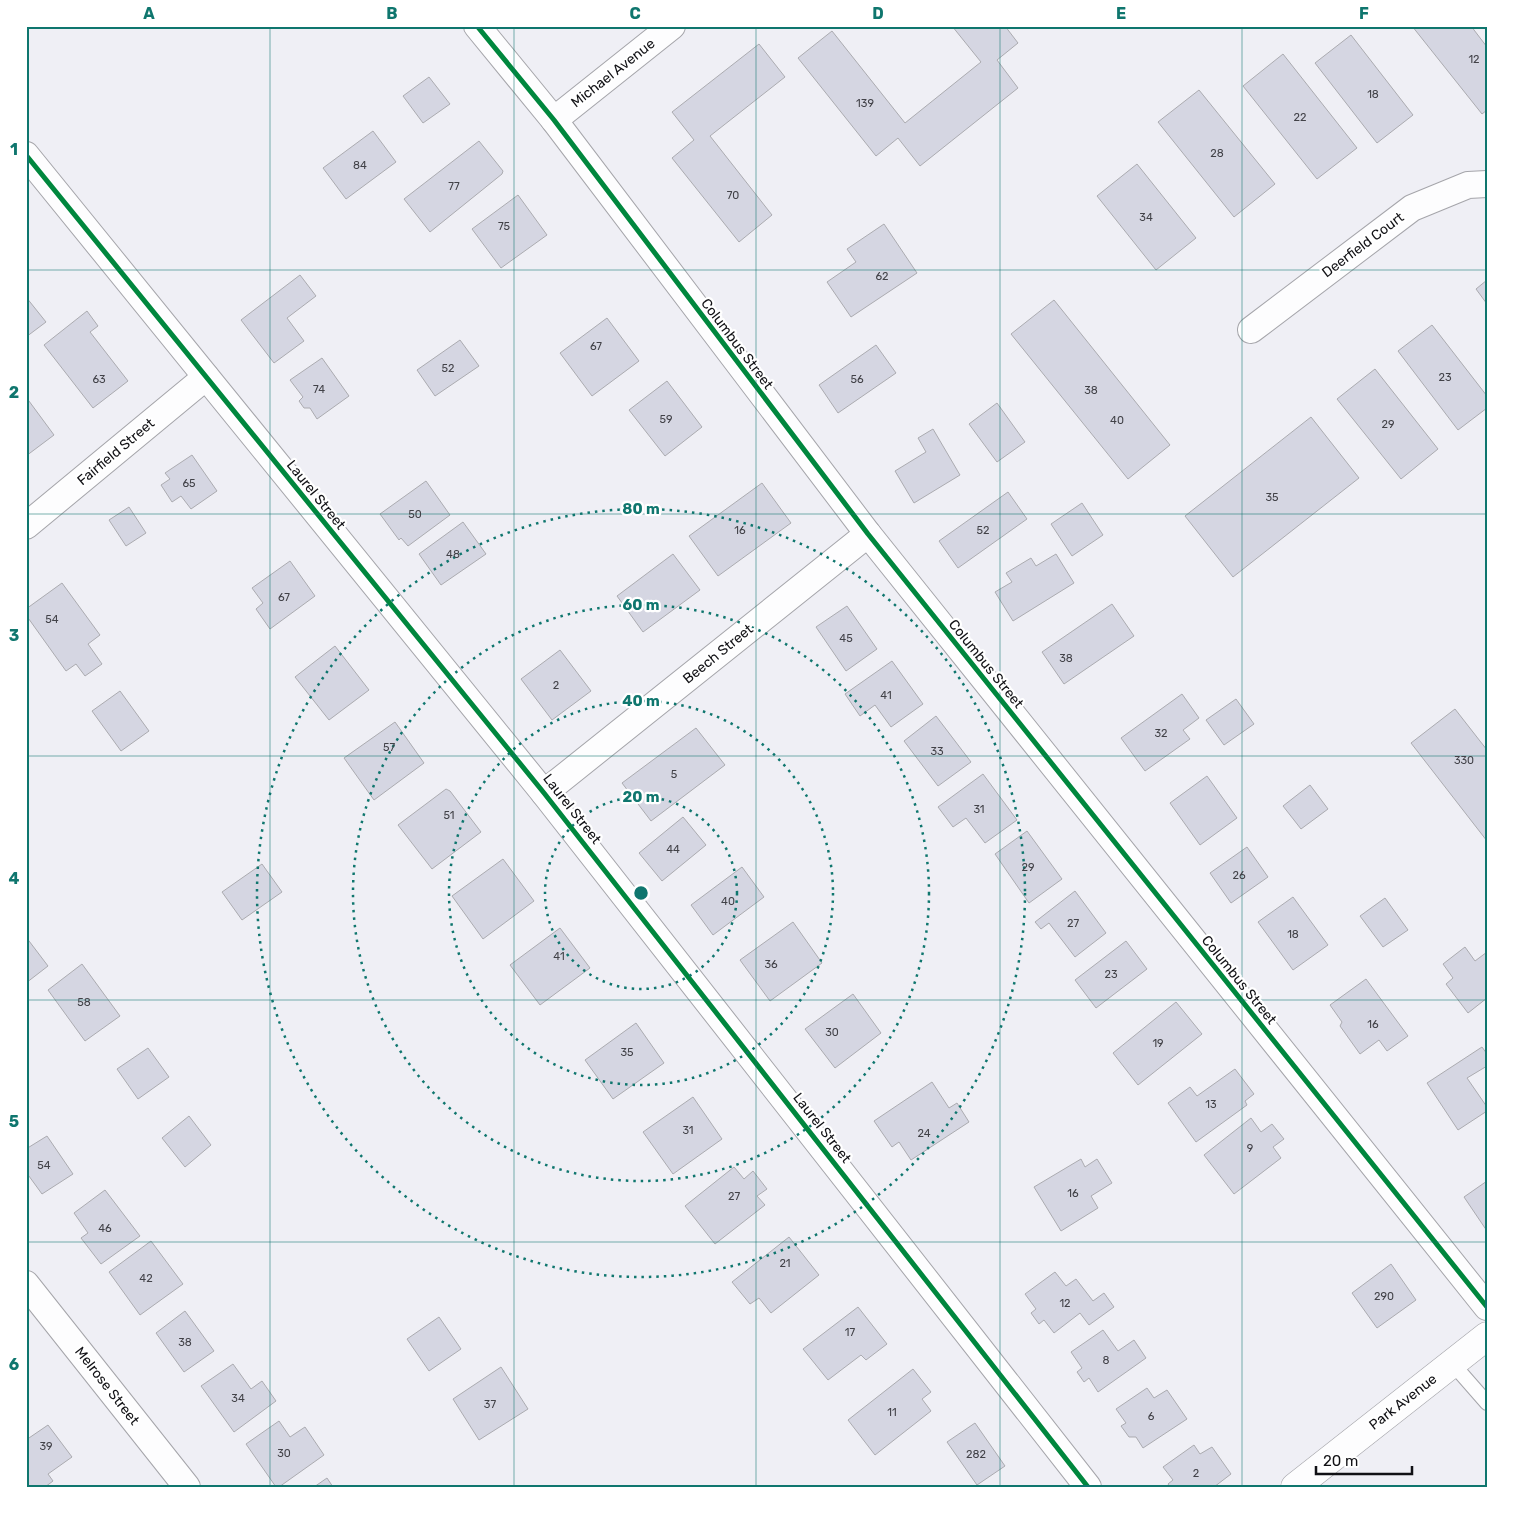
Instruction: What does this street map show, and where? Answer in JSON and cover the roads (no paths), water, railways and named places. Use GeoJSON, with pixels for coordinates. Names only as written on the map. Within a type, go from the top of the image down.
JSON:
{"type":"FeatureCollection","features":[{"type":"Feature","properties":{"kind":"street","name":"Columbus Street"},"geometry":{"type":"LineString","coordinates":[[477,26],[554,120],[868,534],[1487,1307]]}},
{"type":"Feature","properties":{"kind":"street","name":"Michael Avenue"},"geometry":{"type":"LineString","coordinates":[[554,120],[672,26]]}},
{"type":"Feature","properties":{"kind":"street","name":"Laurel Street"},"geometry":{"type":"LineString","coordinates":[[26,155],[544,792],[1088,1487]]}},
{"type":"Feature","properties":{"kind":"street","name":"Deerfield Court"},"geometry":{"type":"LineString","coordinates":[[1251,330],[1412,208],[1468,185],[1487,184]]}},
{"type":"Feature","properties":{"kind":"street","name":"Fairfield Street"},"geometry":{"type":"LineString","coordinates":[[26,526],[206,377]]}},
{"type":"Feature","properties":{"kind":"street","name":"Beech Street"},"geometry":{"type":"LineString","coordinates":[[544,792],[868,534]]}},
{"type":"Feature","properties":{"kind":"street","name":"Melrose Street"},"geometry":{"type":"LineString","coordinates":[[26,1284],[187,1487]]}},
{"type":"Feature","properties":{"kind":"street","name":"Park Avenue"},"geometry":{"type":"LineString","coordinates":[[1295,1487],[1487,1336]]}},
{"type":"Feature","properties":{"kind":"lane"},"geometry":{"type":"LineString","coordinates":[[1452,1363],[1487,1403]]}}]}
